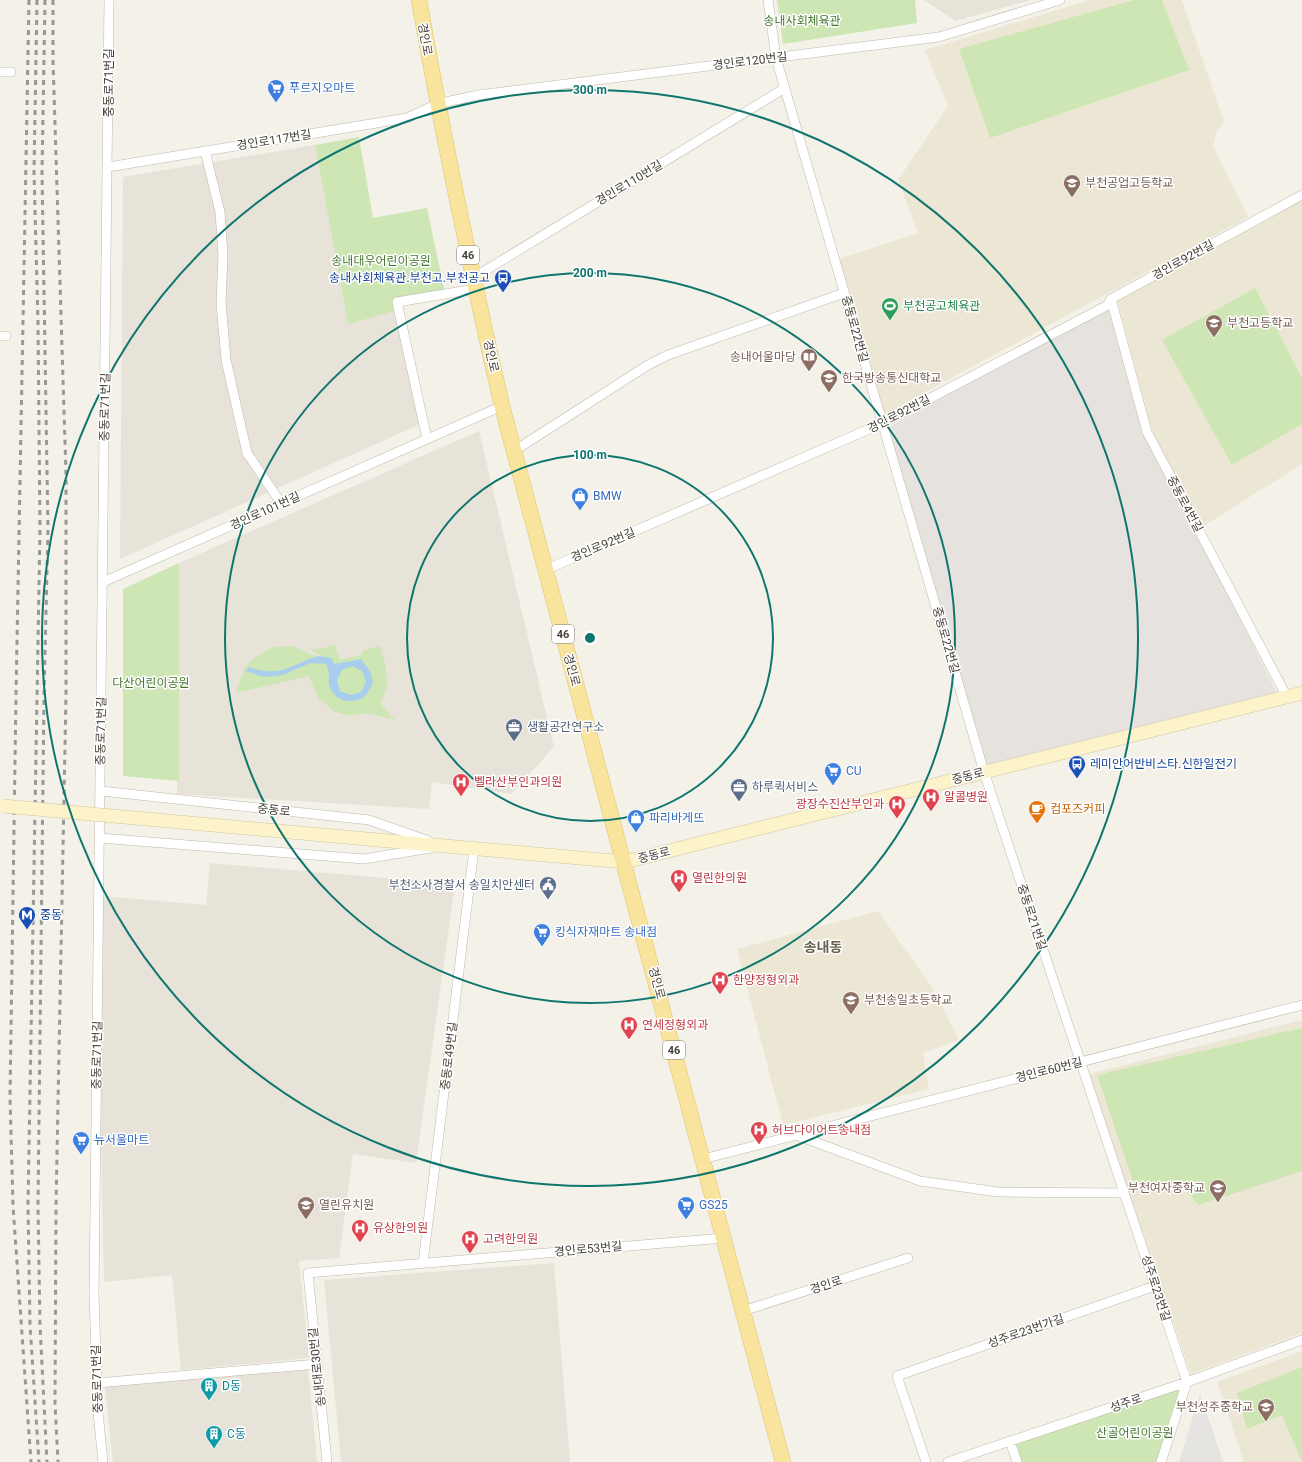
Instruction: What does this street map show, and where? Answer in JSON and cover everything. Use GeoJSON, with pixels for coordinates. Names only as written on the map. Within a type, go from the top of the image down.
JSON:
{"type":"FeatureCollection","features":[{"type":"Feature","properties":{"kind":"main road","name":"경인로"},"geometry":{"type":"LineString","coordinates":[[418,0],[437,104],[474,283],[502,406],[625,862],[783,1462]]}},
{"type":"Feature","properties":{"kind":"street","name":"중동로71번길"},"geometry":{"type":"LineString","coordinates":[[103,1462],[97,1383],[94,1295],[109,0]]}},
{"type":"Feature","properties":{"kind":"street","name":"중동로22번길"},"geometry":{"type":"LineString","coordinates":[[768,0],[776,58],[984,772]]}},
{"type":"Feature","properties":{"kind":"street","name":"경인로120번길"},"geometry":{"type":"LineString","coordinates":[[437,104],[478,95],[939,37],[1060,0]]}},
{"type":"Feature","properties":{"kind":"street"},"geometry":{"type":"LineString","coordinates":[[0,72],[11,72]]}},
{"type":"Feature","properties":{"kind":"street","name":"경인로110번길"},"geometry":{"type":"LineString","coordinates":[[474,283],[785,88]]}},
{"type":"Feature","properties":{"kind":"street","name":"경인로117번길"},"geometry":{"type":"LineString","coordinates":[[108,167],[407,118],[437,104]]}},
{"type":"Feature","properties":{"kind":"street"},"geometry":{"type":"LineString","coordinates":[[204,151],[220,212],[223,256],[221,303],[226,360],[247,453],[282,503]]}},
{"type":"Feature","properties":{"kind":"street","name":"경인로92번길"},"geometry":{"type":"LineString","coordinates":[[545,570],[882,423],[1108,305],[1111,299],[1302,195]]}},
{"type":"Feature","properties":{"kind":"street"},"geometry":{"type":"LineString","coordinates":[[427,439],[397,302],[474,283]]}},
{"type":"Feature","properties":{"kind":"street"},"geometry":{"type":"LineString","coordinates":[[514,451],[591,400],[662,357],[844,293]]}},
{"type":"Feature","properties":{"kind":"street","name":"중동로4번길"},"geometry":{"type":"LineString","coordinates":[[1111,299],[1147,432],[1288,697]]}},
{"type":"Feature","properties":{"kind":"street","name":"경인로101번길"},"geometry":{"type":"LineString","coordinates":[[103,582],[502,406]]}},
{"type":"Feature","properties":{"kind":"street","name":"중동로"},"geometry":{"type":"LineString","coordinates":[[0,806],[625,862],[1302,693]]}},
{"type":"Feature","properties":{"kind":"street","name":"중동로21번길"},"geometry":{"type":"LineString","coordinates":[[984,772],[1080,1062]]}},
{"type":"Feature","properties":{"kind":"street","name":"중동로"},"geometry":{"type":"LineString","coordinates":[[101,791],[368,820],[444,846]]}},
{"type":"Feature","properties":{"kind":"street","name":"중동로"},"geometry":{"type":"LineString","coordinates":[[100,838],[364,859],[444,846]]}},
{"type":"Feature","properties":{"kind":"street","name":"중동로49번길"},"geometry":{"type":"LineString","coordinates":[[423,1263],[474,849]]}},
{"type":"Feature","properties":{"kind":"street","name":"경인로60번길"},"geometry":{"type":"LineString","coordinates":[[703,1159],[1302,1005]]}},
{"type":"Feature","properties":{"kind":"street","name":"성주로23번길"},"geometry":{"type":"LineString","coordinates":[[1080,1062],[1187,1382]]}},
{"type":"Feature","properties":{"kind":"street"},"geometry":{"type":"LineString","coordinates":[[796,1135],[920,1182],[998,1192],[1124,1193]]}},
{"type":"Feature","properties":{"kind":"street","name":"경인로53번길"},"geometry":{"type":"LineString","coordinates":[[308,1273],[724,1238]]}},
{"type":"Feature","properties":{"kind":"street","name":"경인로"},"geometry":{"type":"LineString","coordinates":[[743,1311],[908,1258]]}},
{"type":"Feature","properties":{"kind":"street","name":"송내대로30번길"},"geometry":{"type":"LineString","coordinates":[[308,1273],[327,1462]]}},
{"type":"Feature","properties":{"kind":"street","name":"성주로23번가길"},"geometry":{"type":"LineString","coordinates":[[926,1462],[897,1376],[1155,1286]]}},
{"type":"Feature","properties":{"kind":"street","name":"성주로"},"geometry":{"type":"LineString","coordinates":[[948,1462],[1187,1382],[1302,1340]]}},
{"type":"Feature","properties":{"kind":"street"},"geometry":{"type":"LineString","coordinates":[[97,1383],[317,1364]]}},
{"type":"Feature","properties":{"kind":"street"},"geometry":{"type":"LineString","coordinates":[[1162,1462],[1187,1382]]}},
{"type":"Feature","properties":{"kind":"street"},"geometry":{"type":"LineString","coordinates":[[1010,1441],[1017,1462]]}},
{"type":"Feature","properties":{"kind":"shaded area"},"geometry":{"type":"Polygon","coordinates":[[[924,0],[1031,0],[955,21],[924,0]]]}},
{"type":"Feature","properties":{"kind":"shaded area","name":"부천공업고등학교"},"geometry":{"type":"Polygon","coordinates":[[[1090,0],[1182,0],[1224,122],[1217,131],[1213,147],[1248,217],[885,414],[839,259],[918,233],[898,180],[948,106],[925,50],[1090,0]]]}},
{"type":"Feature","properties":{"kind":"shaded area"},"geometry":{"type":"Polygon","coordinates":[[[315,145],[348,323],[399,310],[423,423],[120,559],[123,177],[315,145]]]}},
{"type":"Feature","properties":{"kind":"shaded area","name":"부천고등학교"},"geometry":{"type":"Polygon","coordinates":[[[1302,200],[1302,464],[1202,527],[1152,431],[1117,300],[1302,200]]]}},
{"type":"Feature","properties":{"kind":"shaded area"},"geometry":{"type":"Polygon","coordinates":[[[1108,305],[1147,432],[1280,699],[984,772],[884,430],[1108,305]]]}},
{"type":"Feature","properties":{"kind":"shaded area"},"geometry":{"type":"Polygon","coordinates":[[[479,431],[554,747],[511,794],[432,782],[429,809],[177,794],[179,563],[479,431]]]}},
{"type":"Feature","properties":{"kind":"shaded area"},"geometry":{"type":"Polygon","coordinates":[[[210,863],[455,884],[416,1163],[353,1154],[339,1258],[299,1261],[309,1358],[181,1370],[172,1275],[104,1282],[101,1135],[103,896],[206,905],[210,863]]]}},
{"type":"Feature","properties":{"kind":"shaded area","name":"부천송일초등학교"},"geometry":{"type":"Polygon","coordinates":[[[878,911],[934,990],[959,1040],[923,1053],[929,1089],[783,1125],[737,949],[878,911]]]}},
{"type":"Feature","properties":{"kind":"shaded area","name":"부천여자중학교"},"geometry":{"type":"Polygon","coordinates":[[[1302,1020],[1302,1333],[1191,1374],[1089,1074],[1302,1020]]]}},
{"type":"Feature","properties":{"kind":"shaded area"},"geometry":{"type":"Polygon","coordinates":[[[554,1263],[570,1462],[341,1462],[324,1280],[554,1263]]]}},
{"type":"Feature","properties":{"kind":"shaded area","name":"부천성주중학교"},"geometry":{"type":"Polygon","coordinates":[[[1302,1351],[1302,1462],[1244,1462],[1217,1382],[1302,1351]]]}},
{"type":"Feature","properties":{"kind":"shaded area"},"geometry":{"type":"Polygon","coordinates":[[[308,1369],[317,1462],[113,1462],[105,1387],[308,1369]]]}},
{"type":"Feature","properties":{"kind":"shaded area"},"geometry":{"type":"Polygon","coordinates":[[[1200,1393],[1223,1462],[1179,1462],[1200,1393]]]}},
{"type":"Feature","properties":{"kind":"green space","name":"송내사회체육관"},"geometry":{"type":"Polygon","coordinates":[[[777,0],[915,0],[917,23],[783,44],[777,0]]]}},
{"type":"Feature","properties":{"kind":"green space"},"geometry":{"type":"Polygon","coordinates":[[[1134,0],[1162,0],[1189,70],[990,138],[959,49],[1134,0]]]}},
{"type":"Feature","properties":{"kind":"green space","name":"송내대우어린이공원"},"geometry":{"type":"Polygon","coordinates":[[[359,137],[373,218],[427,208],[445,294],[397,302],[399,310],[348,324],[315,145],[359,137]]]}},
{"type":"Feature","properties":{"kind":"green space"},"geometry":{"type":"Polygon","coordinates":[[[1255,288],[1302,378],[1302,424],[1232,465],[1162,340],[1255,288]]]}},
{"type":"Feature","properties":{"kind":"green space","name":"다산어린이공원"},"geometry":{"type":"Polygon","coordinates":[[[179,563],[179,781],[123,776],[123,589],[179,563]]]}},
{"type":"Feature","properties":{"kind":"green space"},"geometry":{"type":"Polygon","coordinates":[[[335,645],[340,660],[362,655],[362,651],[380,646],[386,668],[387,688],[380,703],[395,720],[367,713],[350,716],[335,712],[318,698],[309,676],[236,693],[244,669],[253,659],[273,647],[292,646],[336,665],[310,649],[320,649],[335,645]]]}},
{"type":"Feature","properties":{"kind":"green space"},"geometry":{"type":"Polygon","coordinates":[[[1302,1028],[1302,1171],[1198,1205],[1185,1188],[1165,1184],[1135,1187],[1097,1075],[1302,1028]]]}},
{"type":"Feature","properties":{"kind":"green space"},"geometry":{"type":"Polygon","coordinates":[[[1302,1367],[1302,1462],[1282,1415],[1247,1429],[1237,1393],[1302,1367]]]}},
{"type":"Feature","properties":{"kind":"green space","name":"산골어린이공원"},"geometry":{"type":"Polygon","coordinates":[[[1182,1388],[1158,1462],[1020,1462],[1013,1443],[1182,1388]]]}},
{"type":"Feature","properties":{"kind":"water"},"geometry":{"type":"Polygon","coordinates":[[[319,656],[331,658],[335,664],[361,659],[370,671],[373,683],[365,696],[361,699],[356,701],[346,701],[336,696],[330,688],[326,664],[310,663],[283,675],[264,677],[246,671],[248,667],[260,670],[278,671],[319,656]],[[352,666],[342,670],[337,680],[340,691],[351,695],[361,692],[366,682],[362,671],[352,666]]]}},
{"type":"Feature","properties":{"kind":"railway"},"geometry":{"type":"LineString","coordinates":[[29,0],[10,1097],[13,1206],[31,1462]]}},
{"type":"Feature","properties":{"kind":"railway"},"geometry":{"type":"LineString","coordinates":[[37,0],[34,172],[38,322],[40,529],[28,1205],[30,1325],[39,1462]]}},
{"type":"Feature","properties":{"kind":"railway"},"geometry":{"type":"LineString","coordinates":[[45,0],[42,173],[48,530],[44,695],[38,1206],[40,1326],[47,1462]]}},
{"type":"Feature","properties":{"kind":"railway"},"geometry":{"type":"LineString","coordinates":[[53,0],[53,61],[66,474],[66,695],[56,1206],[55,1404],[58,1462]]}},
{"type":"Feature","properties":{"kind":"place","name":"푸르지오마트"},"geometry":{"type":"Point","coordinates":[276,103]}},
{"type":"Feature","properties":{"kind":"place","name":"부천공업고등학교"},"geometry":{"type":"Point","coordinates":[1072,198]}},
{"type":"Feature","properties":{"kind":"place","name":"송내사회체육관.부천고.부천공고"},"geometry":{"type":"Point","coordinates":[503,293]}},
{"type":"Feature","properties":{"kind":"place","name":"부천공고체육관"},"geometry":{"type":"Point","coordinates":[890,321]}},
{"type":"Feature","properties":{"kind":"place","name":"부천고등학교"},"geometry":{"type":"Point","coordinates":[1214,338]}},
{"type":"Feature","properties":{"kind":"place","name":"송내어울마당"},"geometry":{"type":"Point","coordinates":[809,372]}},
{"type":"Feature","properties":{"kind":"place","name":"한국방송통신대학교"},"geometry":{"type":"Point","coordinates":[829,393]}},
{"type":"Feature","properties":{"kind":"place","name":"BMW"},"geometry":{"type":"Point","coordinates":[580,511]}},
{"type":"Feature","properties":{"kind":"place","name":"생활공간연구소"},"geometry":{"type":"Point","coordinates":[514,742]}},
{"type":"Feature","properties":{"kind":"place","name":"레미안어반비스타.신한일전기"},"geometry":{"type":"Point","coordinates":[1077,779]}},
{"type":"Feature","properties":{"kind":"place","name":"CU"},"geometry":{"type":"Point","coordinates":[833,786]}},
{"type":"Feature","properties":{"kind":"place","name":"벨라산부인과의원"},"geometry":{"type":"Point","coordinates":[461,797]}},
{"type":"Feature","properties":{"kind":"place","name":"하루퀵서비스"},"geometry":{"type":"Point","coordinates":[739,802]}},
{"type":"Feature","properties":{"kind":"place","name":"알콜병원"},"geometry":{"type":"Point","coordinates":[931,812]}},
{"type":"Feature","properties":{"kind":"place","name":"광장수진산부인과"},"geometry":{"type":"Point","coordinates":[897,819]}},
{"type":"Feature","properties":{"kind":"place","name":"컴포즈커피"},"geometry":{"type":"Point","coordinates":[1037,824]}},
{"type":"Feature","properties":{"kind":"place","name":"파리바게뜨"},"geometry":{"type":"Point","coordinates":[636,833]}},
{"type":"Feature","properties":{"kind":"place","name":"열린한의원"},"geometry":{"type":"Point","coordinates":[679,893]}},
{"type":"Feature","properties":{"kind":"place","name":"부천소사경찰서 송일치안센터"},"geometry":{"type":"Point","coordinates":[548,900]}},
{"type":"Feature","properties":{"kind":"place","name":"중동"},"geometry":{"type":"Point","coordinates":[27,930]}},
{"type":"Feature","properties":{"kind":"place","name":"킹식자재마트 송내점"},"geometry":{"type":"Point","coordinates":[542,947]}},
{"type":"Feature","properties":{"kind":"place","name":"한양정형외과"},"geometry":{"type":"Point","coordinates":[720,995]}},
{"type":"Feature","properties":{"kind":"place","name":"부천송일초등학교"},"geometry":{"type":"Point","coordinates":[851,1015]}},
{"type":"Feature","properties":{"kind":"place","name":"연세정형외과"},"geometry":{"type":"Point","coordinates":[629,1040]}},
{"type":"Feature","properties":{"kind":"place","name":"허브다이어트송내점"},"geometry":{"type":"Point","coordinates":[759,1145]}},
{"type":"Feature","properties":{"kind":"place","name":"뉴서울마트"},"geometry":{"type":"Point","coordinates":[81,1155]}},
{"type":"Feature","properties":{"kind":"place","name":"부천여자중학교"},"geometry":{"type":"Point","coordinates":[1218,1203]}},
{"type":"Feature","properties":{"kind":"place","name":"열린유치원"},"geometry":{"type":"Point","coordinates":[306,1220]}},
{"type":"Feature","properties":{"kind":"place","name":"GS25"},"geometry":{"type":"Point","coordinates":[686,1220]}},
{"type":"Feature","properties":{"kind":"place","name":"유상한의원"},"geometry":{"type":"Point","coordinates":[360,1243]}},
{"type":"Feature","properties":{"kind":"place","name":"고려한의원"},"geometry":{"type":"Point","coordinates":[470,1254]}},
{"type":"Feature","properties":{"kind":"place","name":"D동"},"geometry":{"type":"Point","coordinates":[209,1401]}},
{"type":"Feature","properties":{"kind":"place","name":"부천성주중학교"},"geometry":{"type":"Point","coordinates":[1266,1422]}},
{"type":"Feature","properties":{"kind":"place","name":"C동"},"geometry":{"type":"Point","coordinates":[214,1449]}},
{"type":"Feature","properties":{"kind":"district","name":"송내동"},"geometry":{"type":"Point","coordinates":[823,947]}}]}
